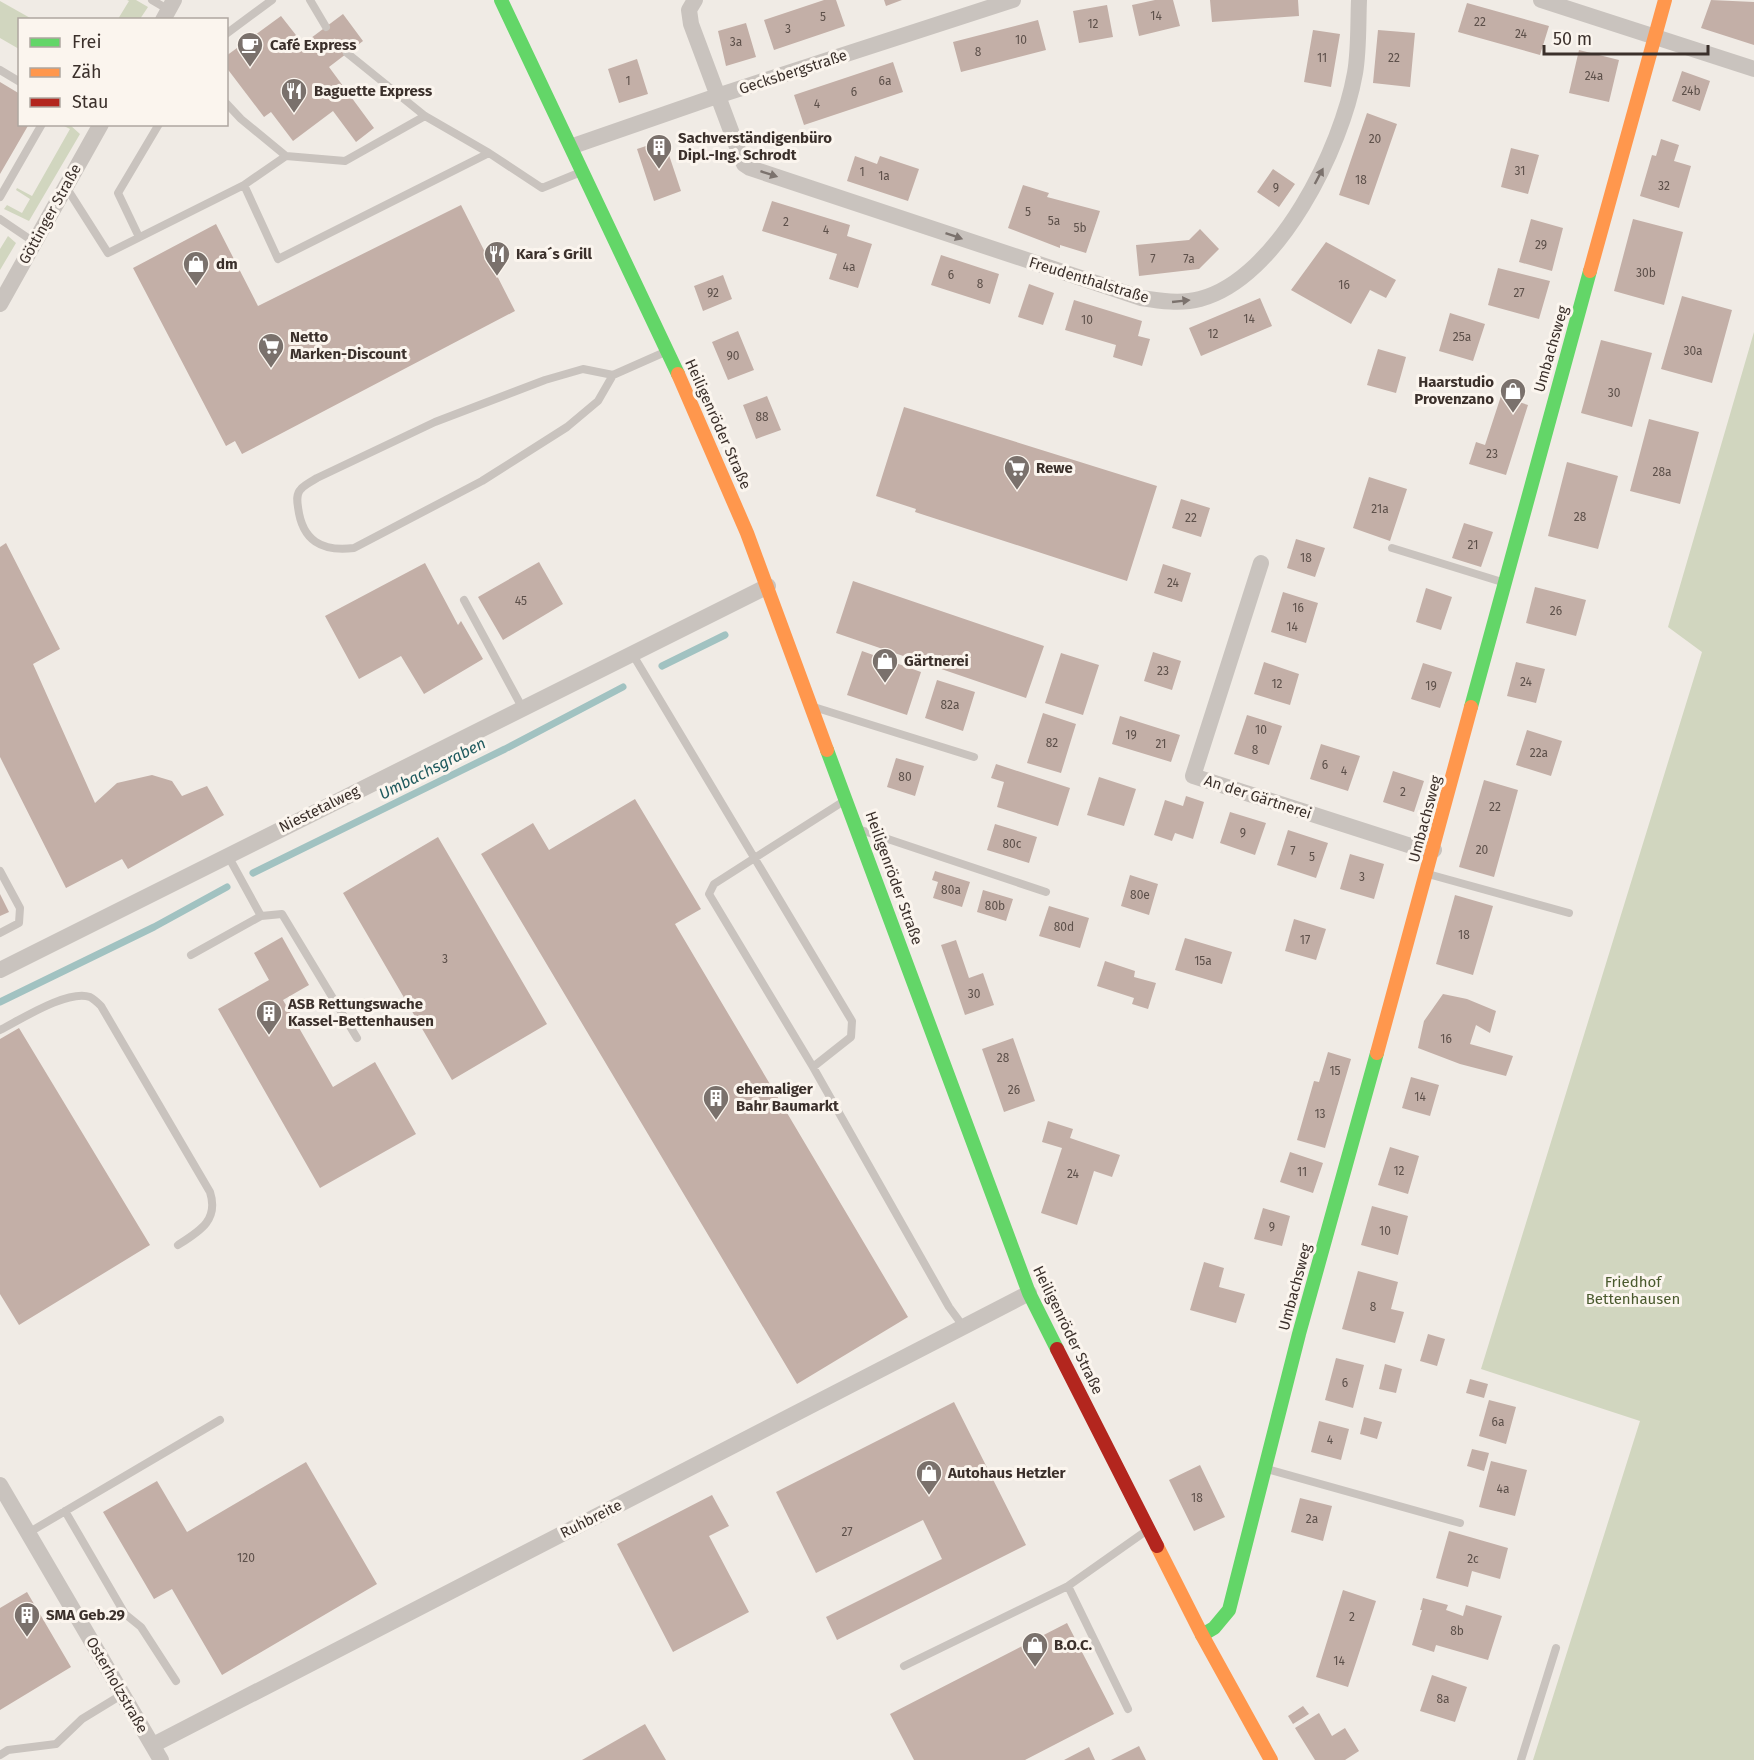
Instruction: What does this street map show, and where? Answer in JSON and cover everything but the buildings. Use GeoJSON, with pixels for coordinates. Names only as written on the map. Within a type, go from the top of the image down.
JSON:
{"type":"FeatureCollection","features":[{"type":"Feature","properties":{"kind":"street","name":"Heiligenröder Straße"},"geometry":{"type":"LineString","coordinates":[[501,0],[585,171],[668,351],[768,586],[1029,1293],[1202,1635],[1271,1760]]}},
{"type":"Feature","properties":{"kind":"street","name":"Gecksbergstraße"},"geometry":{"type":"LineString","coordinates":[[573,146],[717,96],[1013,0]]}},
{"type":"Feature","properties":{"kind":"street","name":"Freudenthalstraße"},"geometry":{"type":"LineString","coordinates":[[692,5],[691,24],[740,155],[750,168],[1141,298],[1170,302],[1200,299],[1220,291],[1238,279],[1265,255],[1288,227],[1323,170],[1340,132],[1356,72],[1359,0]]}},
{"type":"Feature","properties":{"kind":"street"},"geometry":{"type":"LineString","coordinates":[[1541,0],[1754,69]]}},
{"type":"Feature","properties":{"kind":"street","name":"Umbachsweg"},"geometry":{"type":"LineString","coordinates":[[1202,1635],[1214,1628],[1229,1610],[1299,1334],[1434,850],[1503,583],[1665,0]]}},
{"type":"Feature","properties":{"kind":"street","name":"Göttinger Straße"},"geometry":{"type":"LineString","coordinates":[[0,304],[66,187],[97,126]]}},
{"type":"Feature","properties":{"kind":"street","name":"An der Gärtnerei"},"geometry":{"type":"LineString","coordinates":[[1261,563],[1193,776],[1408,845],[1434,850]]}},
{"type":"Feature","properties":{"kind":"street","name":"Niestetalweg"},"geometry":{"type":"LineString","coordinates":[[0,970],[227,854],[633,655],[768,586]]}},
{"type":"Feature","properties":{"kind":"street","name":"Ruhbreite"},"geometry":{"type":"LineString","coordinates":[[153,1745],[1029,1293]]}},
{"type":"Feature","properties":{"kind":"street","name":"Osterholzstraße"},"geometry":{"type":"LineString","coordinates":[[3,1497],[28,1533],[162,1760]]}},
{"type":"Feature","properties":{"kind":"lane"},"geometry":{"type":"LineString","coordinates":[[152,0],[169,10]]}},
{"type":"Feature","properties":{"kind":"lane"},"geometry":{"type":"LineString","coordinates":[[228,33],[272,0]]}},
{"type":"Feature","properties":{"kind":"lane"},"geometry":{"type":"LineString","coordinates":[[310,0],[326,27]]}},
{"type":"Feature","properties":{"kind":"lane"},"geometry":{"type":"LineString","coordinates":[[347,53],[425,116],[489,153],[542,188],[585,171]]}},
{"type":"Feature","properties":{"kind":"lane"},"geometry":{"type":"LineString","coordinates":[[0,70],[18,81]]}},
{"type":"Feature","properties":{"kind":"lane"},"geometry":{"type":"LineString","coordinates":[[228,105],[241,119],[286,156],[345,161],[425,116]]}},
{"type":"Feature","properties":{"kind":"lane"},"geometry":{"type":"LineString","coordinates":[[0,197],[41,126]]}},
{"type":"Feature","properties":{"kind":"lane"},"geometry":{"type":"LineString","coordinates":[[139,237],[118,193],[158,126]]}},
{"type":"Feature","properties":{"kind":"lane"},"geometry":{"type":"LineString","coordinates":[[244,185],[279,259],[489,153]]}},
{"type":"Feature","properties":{"kind":"lane"},"geometry":{"type":"LineString","coordinates":[[66,187],[108,253],[244,185],[286,156]]}},
{"type":"Feature","properties":{"kind":"lane"},"geometry":{"type":"LineString","coordinates":[[0,219],[34,242]]}},
{"type":"Feature","properties":{"kind":"lane"},"geometry":{"type":"LineString","coordinates":[[613,375],[598,401],[567,427],[482,481],[378,536],[354,548],[334,550],[320,544],[305,533],[299,519],[297,498],[300,489],[317,478],[435,422],[545,380],[583,369],[613,375],[668,351]]}},
{"type":"Feature","properties":{"kind":"lane"},"geometry":{"type":"LineString","coordinates":[[1392,548],[1503,583]]}},
{"type":"Feature","properties":{"kind":"lane"},"geometry":{"type":"LineString","coordinates":[[464,600],[523,709]]}},
{"type":"Feature","properties":{"kind":"lane"},"geometry":{"type":"LineString","coordinates":[[633,655],[754,861],[852,1020],[851,1037],[813,1067]]}},
{"type":"Feature","properties":{"kind":"lane"},"geometry":{"type":"LineString","coordinates":[[813,706],[974,757]]}},
{"type":"Feature","properties":{"kind":"lane"},"geometry":{"type":"LineString","coordinates":[[847,799],[754,861],[714,884],[709,894],[813,1067],[949,1307],[963,1326]]}},
{"type":"Feature","properties":{"kind":"lane"},"geometry":{"type":"LineString","coordinates":[[858,828],[1046,892]]}},
{"type":"Feature","properties":{"kind":"lane"},"geometry":{"type":"LineString","coordinates":[[227,854],[261,916]]}},
{"type":"Feature","properties":{"kind":"lane"},"geometry":{"type":"LineString","coordinates":[[0,871],[20,908],[19,923],[0,933]]}},
{"type":"Feature","properties":{"kind":"lane"},"geometry":{"type":"LineString","coordinates":[[1427,874],[1569,914]]}},
{"type":"Feature","properties":{"kind":"lane"},"geometry":{"type":"LineString","coordinates":[[191,956],[261,916],[282,914],[357,1038]]}},
{"type":"Feature","properties":{"kind":"lane"},"geometry":{"type":"LineString","coordinates":[[0,1030],[58,1001],[77,996],[91,997],[101,1006],[210,1192],[213,1212],[208,1223],[178,1245]]}},
{"type":"Feature","properties":{"kind":"lane"},"geometry":{"type":"LineString","coordinates":[[28,1533],[220,1420]]}},
{"type":"Feature","properties":{"kind":"lane"},"geometry":{"type":"LineString","coordinates":[[1265,1468],[1460,1522]]}},
{"type":"Feature","properties":{"kind":"lane"},"geometry":{"type":"LineString","coordinates":[[65,1511],[125,1614],[141,1627],[176,1681]]}},
{"type":"Feature","properties":{"kind":"lane"},"geometry":{"type":"LineString","coordinates":[[904,1666],[1068,1586],[1149,1529]]}},
{"type":"Feature","properties":{"kind":"lane"},"geometry":{"type":"LineString","coordinates":[[1068,1586],[1128,1709]]}},
{"type":"Feature","properties":{"kind":"lane"},"geometry":{"type":"LineString","coordinates":[[1521,1760],[1556,1648]]}},
{"type":"Feature","properties":{"kind":"lane"},"geometry":{"type":"LineString","coordinates":[[0,1755],[8,1750],[56,1744],[82,1719],[123,1694]]}},
{"type":"Feature","properties":{"kind":"green space"},"geometry":{"type":"Polygon","coordinates":[[[127,0],[136,0],[148,7],[141,18],[119,18],[129,1],[127,0]]]}},
{"type":"Feature","properties":{"kind":"green space"},"geometry":{"type":"Polygon","coordinates":[[[0,1],[30,18],[18,18],[18,48],[0,38],[0,1]]]}},
{"type":"Feature","properties":{"kind":"green space"},"geometry":{"type":"Polygon","coordinates":[[[64,126],[71,126],[80,134],[29,221],[4,209],[7,205],[22,213],[30,199],[16,190],[17,188],[32,196],[70,129],[64,126]]]}},
{"type":"Feature","properties":{"kind":"green space"},"geometry":{"type":"Polygon","coordinates":[[[8,236],[16,243],[0,270],[0,249],[8,236]]]}},
{"type":"Feature","properties":{"kind":"green space","name":"Friedhof Bettenhausen"},"geometry":{"type":"Polygon","coordinates":[[[1754,332],[1754,1760],[1533,1760],[1640,1421],[1481,1369],[1702,652],[1668,627],[1754,332]]]}},
{"type":"Feature","properties":{"kind":"waterway","name":"Umbachsgraben"},"geometry":{"type":"LineString","coordinates":[[662,666],[725,635]]}},
{"type":"Feature","properties":{"kind":"waterway","name":"Umbachsgraben"},"geometry":{"type":"LineString","coordinates":[[253,873],[505,749],[623,687]]}},
{"type":"Feature","properties":{"kind":"waterway","name":"Umbachsgraben"},"geometry":{"type":"LineString","coordinates":[[0,1002],[154,927],[227,887]]}},
{"type":"Feature","properties":{"kind":"traffic: fast"},"geometry":{"type":"LineString","coordinates":[[501,0],[678,374]]}},
{"type":"Feature","properties":{"kind":"traffic: fast"},"geometry":{"type":"LineString","coordinates":[[1471,707],[1590,271]]}},
{"type":"Feature","properties":{"kind":"traffic: fast"},"geometry":{"type":"LineString","coordinates":[[827,750],[1029,1293],[1057,1349]]}},
{"type":"Feature","properties":{"kind":"traffic: fast"},"geometry":{"type":"LineString","coordinates":[[1202,1635],[1214,1628],[1229,1610],[1299,1334],[1377,1053]]}},
{"type":"Feature","properties":{"kind":"traffic: slow"},"geometry":{"type":"LineString","coordinates":[[1590,271],[1665,0]]}},
{"type":"Feature","properties":{"kind":"traffic: slow"},"geometry":{"type":"LineString","coordinates":[[678,374],[747,533],[827,750]]}},
{"type":"Feature","properties":{"kind":"traffic: slow"},"geometry":{"type":"LineString","coordinates":[[1377,1053],[1471,707]]}},
{"type":"Feature","properties":{"kind":"traffic: slow"},"geometry":{"type":"LineString","coordinates":[[1157,1546],[1202,1635],[1271,1760]]}},
{"type":"Feature","properties":{"kind":"traffic: jam"},"geometry":{"type":"LineString","coordinates":[[1057,1349],[1157,1546]]}},
{"type":"Feature","properties":{"kind":"place","name":"Café Express"},"geometry":{"type":"Point","coordinates":[250,68]}},
{"type":"Feature","properties":{"kind":"place","name":"Baguette Express"},"geometry":{"type":"Point","coordinates":[294,114]}},
{"type":"Feature","properties":{"kind":"place","name":"Sachverständigenbüro Dipl.-Ing. Schrodt"},"geometry":{"type":"Point","coordinates":[659,170]}},
{"type":"Feature","properties":{"kind":"place","name":"Kara´s Grill"},"geometry":{"type":"Point","coordinates":[497,277]}},
{"type":"Feature","properties":{"kind":"place","name":"dm"},"geometry":{"type":"Point","coordinates":[196,287]}},
{"type":"Feature","properties":{"kind":"place","name":"Netto Marken-Discount"},"geometry":{"type":"Point","coordinates":[271,369]}},
{"type":"Feature","properties":{"kind":"place","name":"Haarstudio Provenzano"},"geometry":{"type":"Point","coordinates":[1513,414]}},
{"type":"Feature","properties":{"kind":"place","name":"Rewe"},"geometry":{"type":"Point","coordinates":[1017,491]}},
{"type":"Feature","properties":{"kind":"place","name":"Gärtnerei"},"geometry":{"type":"Point","coordinates":[885,684]}},
{"type":"Feature","properties":{"kind":"place","name":"ASB Rettungswache Kassel-Bettenhausen"},"geometry":{"type":"Point","coordinates":[269,1036]}},
{"type":"Feature","properties":{"kind":"place","name":"ehemaliger Bahr Baumarkt"},"geometry":{"type":"Point","coordinates":[716,1121]}},
{"type":"Feature","properties":{"kind":"place","name":"Autohaus Hetzler"},"geometry":{"type":"Point","coordinates":[929,1496]}},
{"type":"Feature","properties":{"kind":"place","name":"SMA Geb.29"},"geometry":{"type":"Point","coordinates":[27,1638]}},
{"type":"Feature","properties":{"kind":"place","name":"B.O.C."},"geometry":{"type":"Point","coordinates":[1035,1668]}}]}
